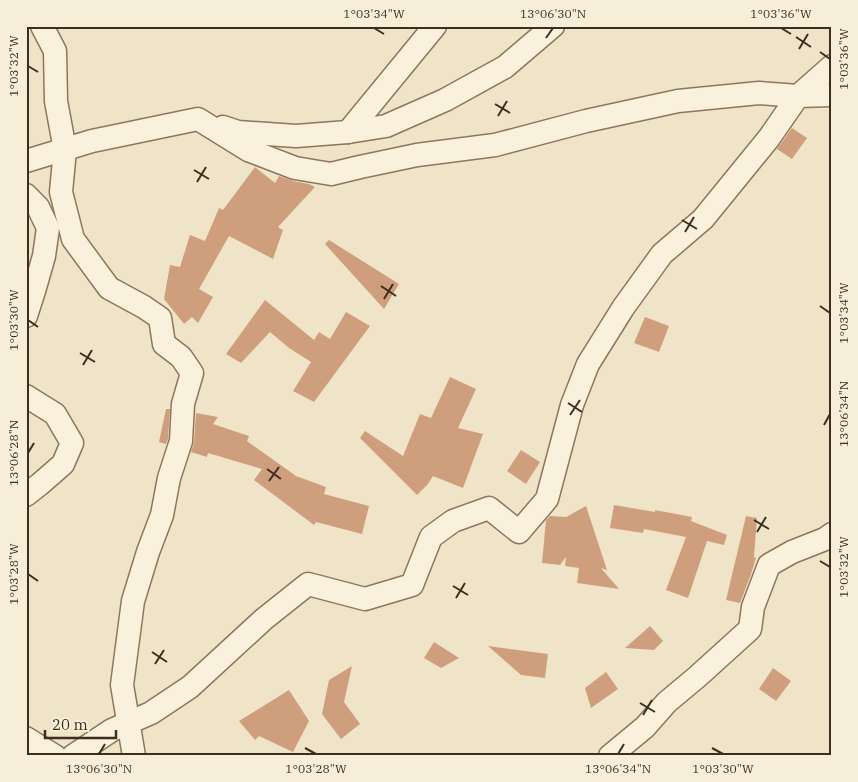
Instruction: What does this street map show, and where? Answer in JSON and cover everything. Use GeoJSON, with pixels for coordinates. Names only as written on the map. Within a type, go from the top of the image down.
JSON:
{"type":"FeatureCollection","features":[{"type":"Feature","properties":{"kind":"street"},"geometry":{"type":"LineString","coordinates":[[42,26],[55,51],[56,102],[65,150],[61,192],[73,239],[109,288],[160,318],[164,344],[181,357],[192,372],[184,404],[181,441],[169,478],[162,515],[132,601],[122,685],[134,756]]}},
{"type":"Feature","properties":{"kind":"street"},"geometry":{"type":"LineString","coordinates":[[348,132],[435,26]]}},
{"type":"Feature","properties":{"kind":"street"},"geometry":{"type":"LineString","coordinates":[[26,161],[92,140],[198,119],[238,132],[296,136],[348,132],[386,126],[445,100],[505,67],[554,26]]}},
{"type":"Feature","properties":{"kind":"street"},"geometry":{"type":"LineString","coordinates":[[73,756],[112,730],[151,713],[190,687],[264,619],[308,584],[365,598],[412,585],[431,537],[453,521],[490,508],[520,532],[547,498],[572,405],[588,364],[623,308],[662,254],[709,212],[769,138],[798,96],[832,66]]}},
{"type":"Feature","properties":{"kind":"street"},"geometry":{"type":"LineString","coordinates":[[198,119],[248,150],[295,168],[331,174],[417,155],[495,145],[586,121],[678,101],[759,93],[798,96],[832,95]]}},
{"type":"Feature","properties":{"kind":"street"},"geometry":{"type":"LineString","coordinates":[[26,195],[38,206],[48,228],[44,256],[26,316]]}},
{"type":"Feature","properties":{"kind":"street"},"geometry":{"type":"LineString","coordinates":[[26,396],[55,414],[72,443],[63,464],[26,495]]}},
{"type":"Feature","properties":{"kind":"street"},"geometry":{"type":"LineString","coordinates":[[610,756],[645,727],[666,702],[750,629],[753,607],[769,565],[792,552],[825,539],[832,534]]}},
{"type":"Feature","properties":{"kind":"street"},"geometry":{"type":"LineString","coordinates":[[26,738],[55,756]]}},
{"type":"Feature","properties":{"kind":"building"},"geometry":{"type":"Polygon","coordinates":[[[792,128],[807,138],[792,159],[777,149],[792,128]]]}},
{"type":"Feature","properties":{"kind":"building"},"geometry":{"type":"Polygon","coordinates":[[[255,167],[275,183],[279,176],[315,187],[278,227],[283,230],[273,259],[229,236],[199,289],[213,297],[198,323],[192,317],[184,324],[164,299],[170,265],[180,267],[190,235],[205,241],[219,208],[223,210],[255,167]]]}},
{"type":"Feature","properties":{"kind":"building"},"geometry":{"type":"Polygon","coordinates":[[[329,240],[399,284],[384,309],[325,244],[329,240]]]}},
{"type":"Feature","properties":{"kind":"building"},"geometry":{"type":"Polygon","coordinates":[[[265,300],[314,340],[319,332],[330,339],[346,312],[370,326],[314,402],[293,391],[311,362],[289,348],[270,332],[241,363],[226,354],[265,300]]]}},
{"type":"Feature","properties":{"kind":"building"},"geometry":{"type":"Polygon","coordinates":[[[645,317],[669,326],[659,352],[634,343],[645,317]]]}},
{"type":"Feature","properties":{"kind":"building"},"geometry":{"type":"Polygon","coordinates":[[[450,377],[476,389],[458,428],[483,434],[463,488],[433,476],[417,495],[360,438],[365,431],[403,456],[420,414],[431,418],[450,377]]]}},
{"type":"Feature","properties":{"kind":"building"},"geometry":{"type":"Polygon","coordinates":[[[166,409],[170,409],[166,444],[159,442],[166,409]]]}},
{"type":"Feature","properties":{"kind":"building"},"geometry":{"type":"Polygon","coordinates":[[[196,413],[218,417],[213,424],[249,436],[247,441],[296,476],[326,487],[324,494],[369,506],[362,534],[316,522],[314,525],[254,480],[262,469],[208,453],[207,457],[191,452],[194,442],[196,413]]]}},
{"type":"Feature","properties":{"kind":"building"},"geometry":{"type":"Polygon","coordinates":[[[521,450],[540,462],[526,484],[507,471],[521,450]]]}},
{"type":"Feature","properties":{"kind":"building"},"geometry":{"type":"Polygon","coordinates":[[[614,505],[692,517],[691,521],[727,535],[724,545],[707,541],[688,598],[666,590],[686,537],[644,529],[643,533],[610,528],[614,505]]]}},
{"type":"Feature","properties":{"kind":"building"},"geometry":{"type":"Polygon","coordinates":[[[586,506],[607,570],[601,568],[619,589],[577,583],[579,568],[565,566],[566,557],[560,565],[542,563],[546,520],[550,516],[566,517],[586,506]]]}},
{"type":"Feature","properties":{"kind":"building"},"geometry":{"type":"Polygon","coordinates":[[[746,516],[757,518],[754,557],[756,558],[740,603],[726,600],[746,516]]]}},
{"type":"Feature","properties":{"kind":"building"},"geometry":{"type":"Polygon","coordinates":[[[650,626],[663,641],[654,650],[625,648],[650,626]]]}},
{"type":"Feature","properties":{"kind":"building"},"geometry":{"type":"Polygon","coordinates":[[[434,642],[459,658],[441,668],[424,658],[434,642]]]}},
{"type":"Feature","properties":{"kind":"building"},"geometry":{"type":"Polygon","coordinates":[[[488,646],[548,654],[545,678],[521,675],[488,646]]]}},
{"type":"Feature","properties":{"kind":"building"},"geometry":{"type":"Polygon","coordinates":[[[352,666],[344,702],[360,724],[341,739],[322,714],[329,680],[352,666]]]}},
{"type":"Feature","properties":{"kind":"building"},"geometry":{"type":"Polygon","coordinates":[[[773,668],[791,681],[776,701],[759,689],[773,668]]]}},
{"type":"Feature","properties":{"kind":"building"},"geometry":{"type":"Polygon","coordinates":[[[606,672],[618,689],[591,708],[585,688],[606,672]]]}},
{"type":"Feature","properties":{"kind":"building"},"geometry":{"type":"Polygon","coordinates":[[[289,690],[309,721],[293,752],[259,736],[255,740],[239,721],[289,690]]]}}]}
